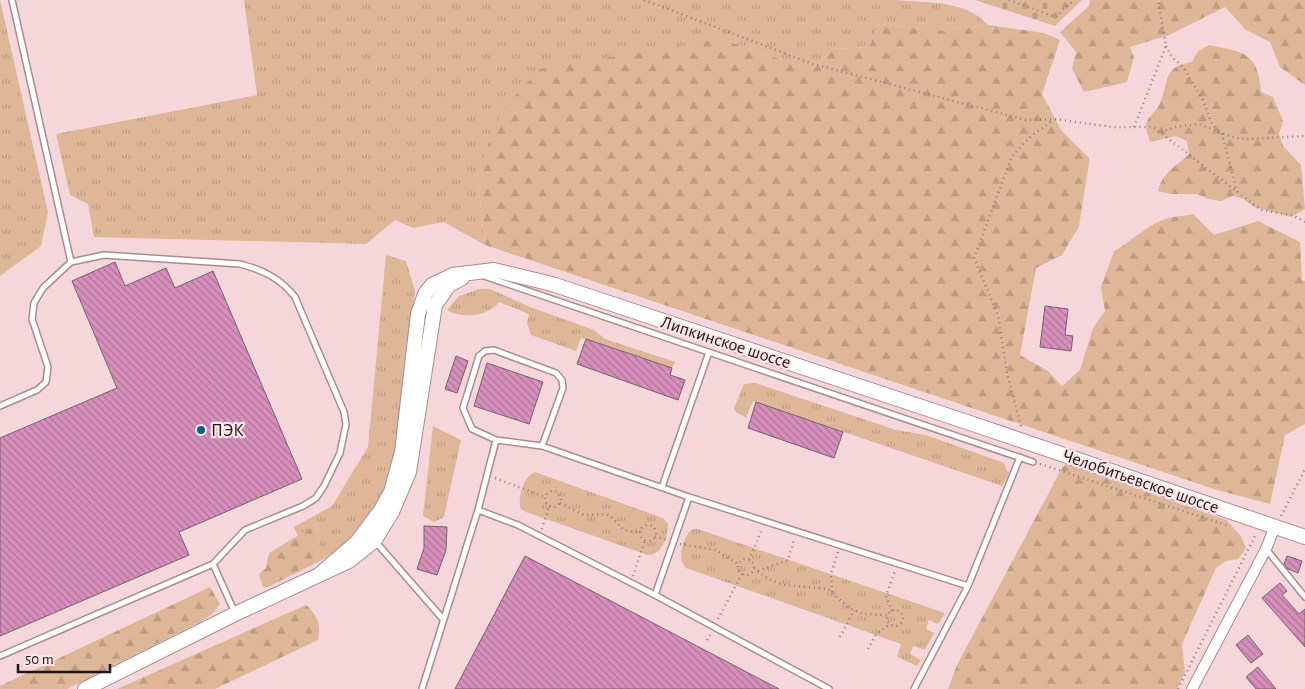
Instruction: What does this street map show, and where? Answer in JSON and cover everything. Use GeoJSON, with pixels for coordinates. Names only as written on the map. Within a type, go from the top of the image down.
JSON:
{"type":"FeatureCollection","features":[{"type":"Feature","properties":{"kind":"street","name":"Липкинское шоссе"},"geometry":{"type":"LineString","coordinates":[[369,537],[386,501],[398,469],[418,314],[425,294],[432,285],[452,275],[494,270],[552,284],[976,425]]}},
{"type":"Feature","properties":{"kind":"street","name":"Липкинское шоссе"},"geometry":{"type":"LineString","coordinates":[[85,689],[320,574],[369,537],[392,512],[409,472],[435,305],[449,285],[474,272]]}},
{"type":"Feature","properties":{"kind":"street"},"geometry":{"type":"LineString","coordinates":[[431,324],[431,305],[442,280]]}},
{"type":"Feature","properties":{"kind":"street","name":"Челобитьевское шоссе"},"geometry":{"type":"LineString","coordinates":[[976,425],[1273,522],[1305,537]]}},
{"type":"Feature","properties":{"kind":"street"},"geometry":{"type":"LineString","coordinates":[[1193,688],[1266,549],[1273,522]]}},
{"type":"Feature","properties":{"kind":"lane"},"geometry":{"type":"LineString","coordinates":[[12,0],[71,262]]}},
{"type":"Feature","properties":{"kind":"lane"},"geometry":{"type":"LineString","coordinates":[[0,406],[37,390],[46,382],[48,367],[32,319],[34,303],[43,288],[71,262],[104,255],[240,264],[272,275],[295,297],[344,412],[346,424],[342,444],[324,486],[316,498],[303,506],[245,530],[213,564],[0,656]]}},
{"type":"Feature","properties":{"kind":"lane"},"geometry":{"type":"LineString","coordinates":[[474,272],[1033,462]]}},
{"type":"Feature","properties":{"kind":"lane"},"geometry":{"type":"LineString","coordinates":[[542,446],[563,388],[562,380],[556,374],[494,350],[485,351],[479,356],[463,408],[472,429],[496,440],[542,446],[689,497],[968,586]]}},
{"type":"Feature","properties":{"kind":"lane"},"geometry":{"type":"LineString","coordinates":[[662,487],[709,352]]}},
{"type":"Feature","properties":{"kind":"lane"},"geometry":{"type":"LineString","coordinates":[[422,689],[442,618],[478,510],[496,440]]}},
{"type":"Feature","properties":{"kind":"lane"},"geometry":{"type":"LineString","coordinates":[[914,689],[968,586],[1020,457]]}},
{"type":"Feature","properties":{"kind":"lane"},"geometry":{"type":"LineString","coordinates":[[655,595],[689,497]]}},
{"type":"Feature","properties":{"kind":"lane"},"geometry":{"type":"LineString","coordinates":[[478,510],[518,525],[630,582],[829,689]]}},
{"type":"Feature","properties":{"kind":"lane"},"geometry":{"type":"LineString","coordinates":[[369,537],[442,618]]}},
{"type":"Feature","properties":{"kind":"lane"},"geometry":{"type":"LineString","coordinates":[[1266,549],[1305,597]]}},
{"type":"Feature","properties":{"kind":"lane"},"geometry":{"type":"LineString","coordinates":[[213,564],[235,614]]}},
{"type":"Feature","properties":{"kind":"path"},"geometry":{"type":"LineString","coordinates":[[644,0],[813,64],[1026,120],[1054,119],[1113,127],[1153,127],[1260,210],[1292,215],[1305,222]]}},
{"type":"Feature","properties":{"kind":"path"},"geometry":{"type":"LineString","coordinates":[[1009,0],[1055,17],[1074,0]]}},
{"type":"Feature","properties":{"kind":"path"},"geometry":{"type":"LineString","coordinates":[[1158,0],[1166,46],[1172,57],[1183,67],[1203,100],[1212,124],[1222,134],[1238,193]]}},
{"type":"Feature","properties":{"kind":"path"},"geometry":{"type":"LineString","coordinates":[[1134,127],[1166,46]]}},
{"type":"Feature","properties":{"kind":"path"},"geometry":{"type":"LineString","coordinates":[[1025,441],[1007,373],[998,315],[974,258],[1012,156],[1031,136],[1054,119]]}},
{"type":"Feature","properties":{"kind":"path"},"geometry":{"type":"LineString","coordinates":[[1161,132],[1175,127],[1199,124],[1222,134],[1246,139],[1305,136]]}},
{"type":"Feature","properties":{"kind":"path"},"geometry":{"type":"LineString","coordinates":[[1033,462],[1234,526]]}},
{"type":"Feature","properties":{"kind":"path"},"geometry":{"type":"LineString","coordinates":[[1178,689],[1305,469]]}},
{"type":"Feature","properties":{"kind":"path"},"geometry":{"type":"LineString","coordinates":[[487,475],[545,497],[549,506],[539,536]]}},
{"type":"Feature","properties":{"kind":"path"},"geometry":{"type":"LineString","coordinates":[[545,497],[550,492],[556,492],[560,503]]}},
{"type":"Feature","properties":{"kind":"path"},"geometry":{"type":"LineString","coordinates":[[549,506],[556,506],[560,503]]}},
{"type":"Feature","properties":{"kind":"path"},"geometry":{"type":"LineString","coordinates":[[560,503],[584,515],[606,514],[623,530],[629,532],[641,531],[646,525],[652,526],[656,531],[652,540],[645,540],[641,536],[641,531]]}},
{"type":"Feature","properties":{"kind":"path"},"geometry":{"type":"LineString","coordinates":[[749,560],[766,521]]}},
{"type":"Feature","properties":{"kind":"path"},"geometry":{"type":"LineString","coordinates":[[758,570],[788,560],[797,531]]}},
{"type":"Feature","properties":{"kind":"path"},"geometry":{"type":"LineString","coordinates":[[655,536],[673,542],[716,550],[738,564],[742,574]]}},
{"type":"Feature","properties":{"kind":"path"},"geometry":{"type":"LineString","coordinates":[[630,582],[645,540]]}},
{"type":"Feature","properties":{"kind":"path"},"geometry":{"type":"LineString","coordinates":[[832,592],[831,574],[840,545]]}},
{"type":"Feature","properties":{"kind":"path"},"geometry":{"type":"LineString","coordinates":[[738,564],[744,559],[749,560]]}},
{"type":"Feature","properties":{"kind":"path"},"geometry":{"type":"LineString","coordinates":[[749,560],[754,568],[768,579],[784,586],[820,587],[832,592],[842,604],[854,610],[888,616]]}},
{"type":"Feature","properties":{"kind":"path"},"geometry":{"type":"LineString","coordinates":[[892,612],[886,596],[897,563]]}},
{"type":"Feature","properties":{"kind":"path"},"geometry":{"type":"LineString","coordinates":[[742,574],[750,573],[754,568]]}},
{"type":"Feature","properties":{"kind":"path"},"geometry":{"type":"LineString","coordinates":[[707,640],[742,574]]}},
{"type":"Feature","properties":{"kind":"path"},"geometry":{"type":"LineString","coordinates":[[840,637],[854,610]]}},
{"type":"Feature","properties":{"kind":"path"},"geometry":{"type":"LineString","coordinates":[[888,616],[892,612]]}},
{"type":"Feature","properties":{"kind":"path"},"geometry":{"type":"LineString","coordinates":[[868,649],[876,634],[890,624],[899,625],[903,619],[900,613],[892,612]]}},
{"type":"Feature","properties":{"kind":"path"},"geometry":{"type":"LineString","coordinates":[[888,616],[890,624]]}},
{"type":"Feature","properties":{"kind":"green space"},"geometry":{"type":"Polygon","coordinates":[[[0,0],[48,212],[41,246],[0,276],[0,0]]]}},
{"type":"Feature","properties":{"kind":"green space"},"geometry":{"type":"Polygon","coordinates":[[[244,0],[896,0],[946,4],[958,7],[979,17],[988,25],[939,31],[879,24],[869,47],[833,49],[812,70],[721,39],[477,172],[485,245],[444,222],[413,228],[395,220],[366,244],[94,237],[88,204],[70,195],[56,134],[257,95],[244,0]]]}},
{"type":"Feature","properties":{"kind":"green space"},"geometry":{"type":"Polygon","coordinates":[[[975,0],[1082,0],[1055,26],[975,0]]]}},
{"type":"Feature","properties":{"kind":"green space"},"geometry":{"type":"Polygon","coordinates":[[[1090,0],[1305,0],[1305,85],[1280,67],[1270,42],[1246,30],[1225,7],[1169,35],[1130,47],[1134,57],[1127,82],[1084,92],[1072,69],[1076,52],[1060,32],[1089,6],[1090,0]]]}},
{"type":"Feature","properties":{"kind":"green space"},"geometry":{"type":"Polygon","coordinates":[[[879,24],[939,31],[988,25],[1044,33],[1060,40],[1042,94],[1061,130],[1089,158],[1089,164],[1079,226],[1062,255],[1036,268],[1020,355],[1048,371],[1062,386],[1080,370],[1093,328],[1105,311],[1101,287],[1114,251],[1148,228],[1162,220],[1193,214],[1214,235],[1258,221],[1300,242],[1302,280],[1305,281],[1305,424],[1285,435],[1270,504],[1217,490],[485,245],[477,172],[502,111],[539,69],[721,39],[812,70],[833,49],[869,47],[879,24]]]}},
{"type":"Feature","properties":{"kind":"green space"},"geometry":{"type":"Polygon","coordinates":[[[1209,45],[1240,52],[1247,56],[1257,69],[1261,92],[1273,97],[1283,121],[1279,133],[1283,146],[1301,165],[1305,209],[1291,217],[1254,207],[1244,199],[1233,196],[1221,201],[1208,199],[1197,194],[1171,194],[1158,191],[1163,178],[1189,154],[1187,141],[1176,136],[1150,142],[1146,129],[1147,121],[1162,99],[1170,72],[1182,64],[1192,62],[1198,51],[1209,45]]]}},
{"type":"Feature","properties":{"kind":"green space"},"geometry":{"type":"Polygon","coordinates":[[[386,255],[406,261],[415,291],[394,461],[385,492],[359,530],[339,551],[314,564],[319,544],[317,524],[298,536],[294,527],[332,506],[368,447],[386,255]]]}},
{"type":"Feature","properties":{"kind":"green space"},"geometry":{"type":"Polygon","coordinates":[[[479,289],[490,289],[530,307],[594,330],[605,339],[675,362],[672,368],[581,338],[576,351],[531,335],[527,323],[529,314],[499,302],[489,311],[474,315],[460,315],[447,310],[459,296],[479,289]]]}},
{"type":"Feature","properties":{"kind":"green space"},"geometry":{"type":"Polygon","coordinates":[[[755,383],[896,430],[926,435],[1004,463],[1007,471],[1010,472],[1002,486],[753,401],[746,418],[736,412],[734,408],[744,384],[755,383]]]}},
{"type":"Feature","properties":{"kind":"green space"},"geometry":{"type":"Polygon","coordinates":[[[433,426],[461,440],[444,517],[434,522],[423,516],[433,426]]]}},
{"type":"Feature","properties":{"kind":"green space"},"geometry":{"type":"Polygon","coordinates":[[[1066,464],[1226,520],[1241,536],[1246,548],[1238,559],[1226,561],[1216,568],[1182,644],[1185,673],[1177,689],[948,689],[957,665],[1062,468],[1066,464]]]}},
{"type":"Feature","properties":{"kind":"green space"},"geometry":{"type":"Polygon","coordinates":[[[535,472],[663,518],[668,524],[663,544],[657,552],[648,555],[526,512],[521,509],[520,504],[522,488],[527,478],[535,472]]]}},
{"type":"Feature","properties":{"kind":"green space"},"geometry":{"type":"Polygon","coordinates":[[[317,524],[319,545],[314,564],[268,587],[263,587],[259,574],[266,568],[269,553],[317,524]]]}},
{"type":"Feature","properties":{"kind":"green space"},"geometry":{"type":"Polygon","coordinates":[[[693,529],[698,529],[945,613],[938,624],[929,620],[926,629],[934,633],[925,650],[913,646],[910,654],[921,660],[917,666],[897,657],[901,644],[686,568],[681,559],[682,548],[686,537],[693,529]]]}},
{"type":"Feature","properties":{"kind":"green space"},"geometry":{"type":"Polygon","coordinates":[[[210,587],[220,604],[212,614],[202,621],[67,689],[0,689],[0,686],[210,587]]]}},
{"type":"Feature","properties":{"kind":"green space"},"geometry":{"type":"Polygon","coordinates":[[[306,605],[318,620],[318,640],[215,689],[117,689],[306,605]]]}},
{"type":"Feature","properties":{"kind":"building"},"geometry":{"type":"Polygon","coordinates":[[[115,262],[125,286],[166,268],[175,288],[213,271],[302,479],[179,532],[189,555],[0,636],[0,438],[117,388],[72,281],[115,262]]]}},
{"type":"Feature","properties":{"kind":"building"},"geometry":{"type":"Polygon","coordinates":[[[1045,306],[1068,309],[1065,335],[1073,336],[1071,351],[1040,347],[1045,306]]]}},
{"type":"Feature","properties":{"kind":"building"},"geometry":{"type":"Polygon","coordinates":[[[586,339],[672,368],[670,375],[685,380],[678,400],[577,364],[586,339]]]}},
{"type":"Feature","properties":{"kind":"building"},"geometry":{"type":"Polygon","coordinates":[[[456,356],[468,361],[457,393],[445,389],[456,356]]]}},
{"type":"Feature","properties":{"kind":"building"},"geometry":{"type":"Polygon","coordinates":[[[487,363],[543,382],[529,424],[474,406],[487,363]]]}},
{"type":"Feature","properties":{"kind":"building"},"geometry":{"type":"Polygon","coordinates":[[[756,402],[843,432],[834,458],[748,428],[756,402]]]}},
{"type":"Feature","properties":{"kind":"building"},"geometry":{"type":"Polygon","coordinates":[[[424,526],[447,527],[446,550],[437,575],[417,569],[424,548],[424,526]]]}},
{"type":"Feature","properties":{"kind":"building"},"geometry":{"type":"Polygon","coordinates":[[[525,556],[779,689],[455,689],[525,556]]]}},
{"type":"Feature","properties":{"kind":"building"},"geometry":{"type":"Polygon","coordinates":[[[1287,556],[1302,561],[1298,573],[1288,569],[1284,564],[1287,556]]]}},
{"type":"Feature","properties":{"kind":"building"},"geometry":{"type":"Polygon","coordinates":[[[1280,583],[1287,591],[1282,595],[1299,614],[1305,609],[1305,647],[1262,598],[1280,583]]]}},
{"type":"Feature","properties":{"kind":"building"},"geometry":{"type":"Polygon","coordinates":[[[1248,635],[1263,654],[1251,663],[1236,645],[1248,635]]]}},
{"type":"Feature","properties":{"kind":"building"},"geometry":{"type":"Polygon","coordinates":[[[1258,667],[1276,689],[1256,689],[1246,677],[1258,667]]]}},
{"type":"Feature","properties":{"kind":"place","name":"ПЭК"},"geometry":{"type":"Point","coordinates":[201,430]}}]}
